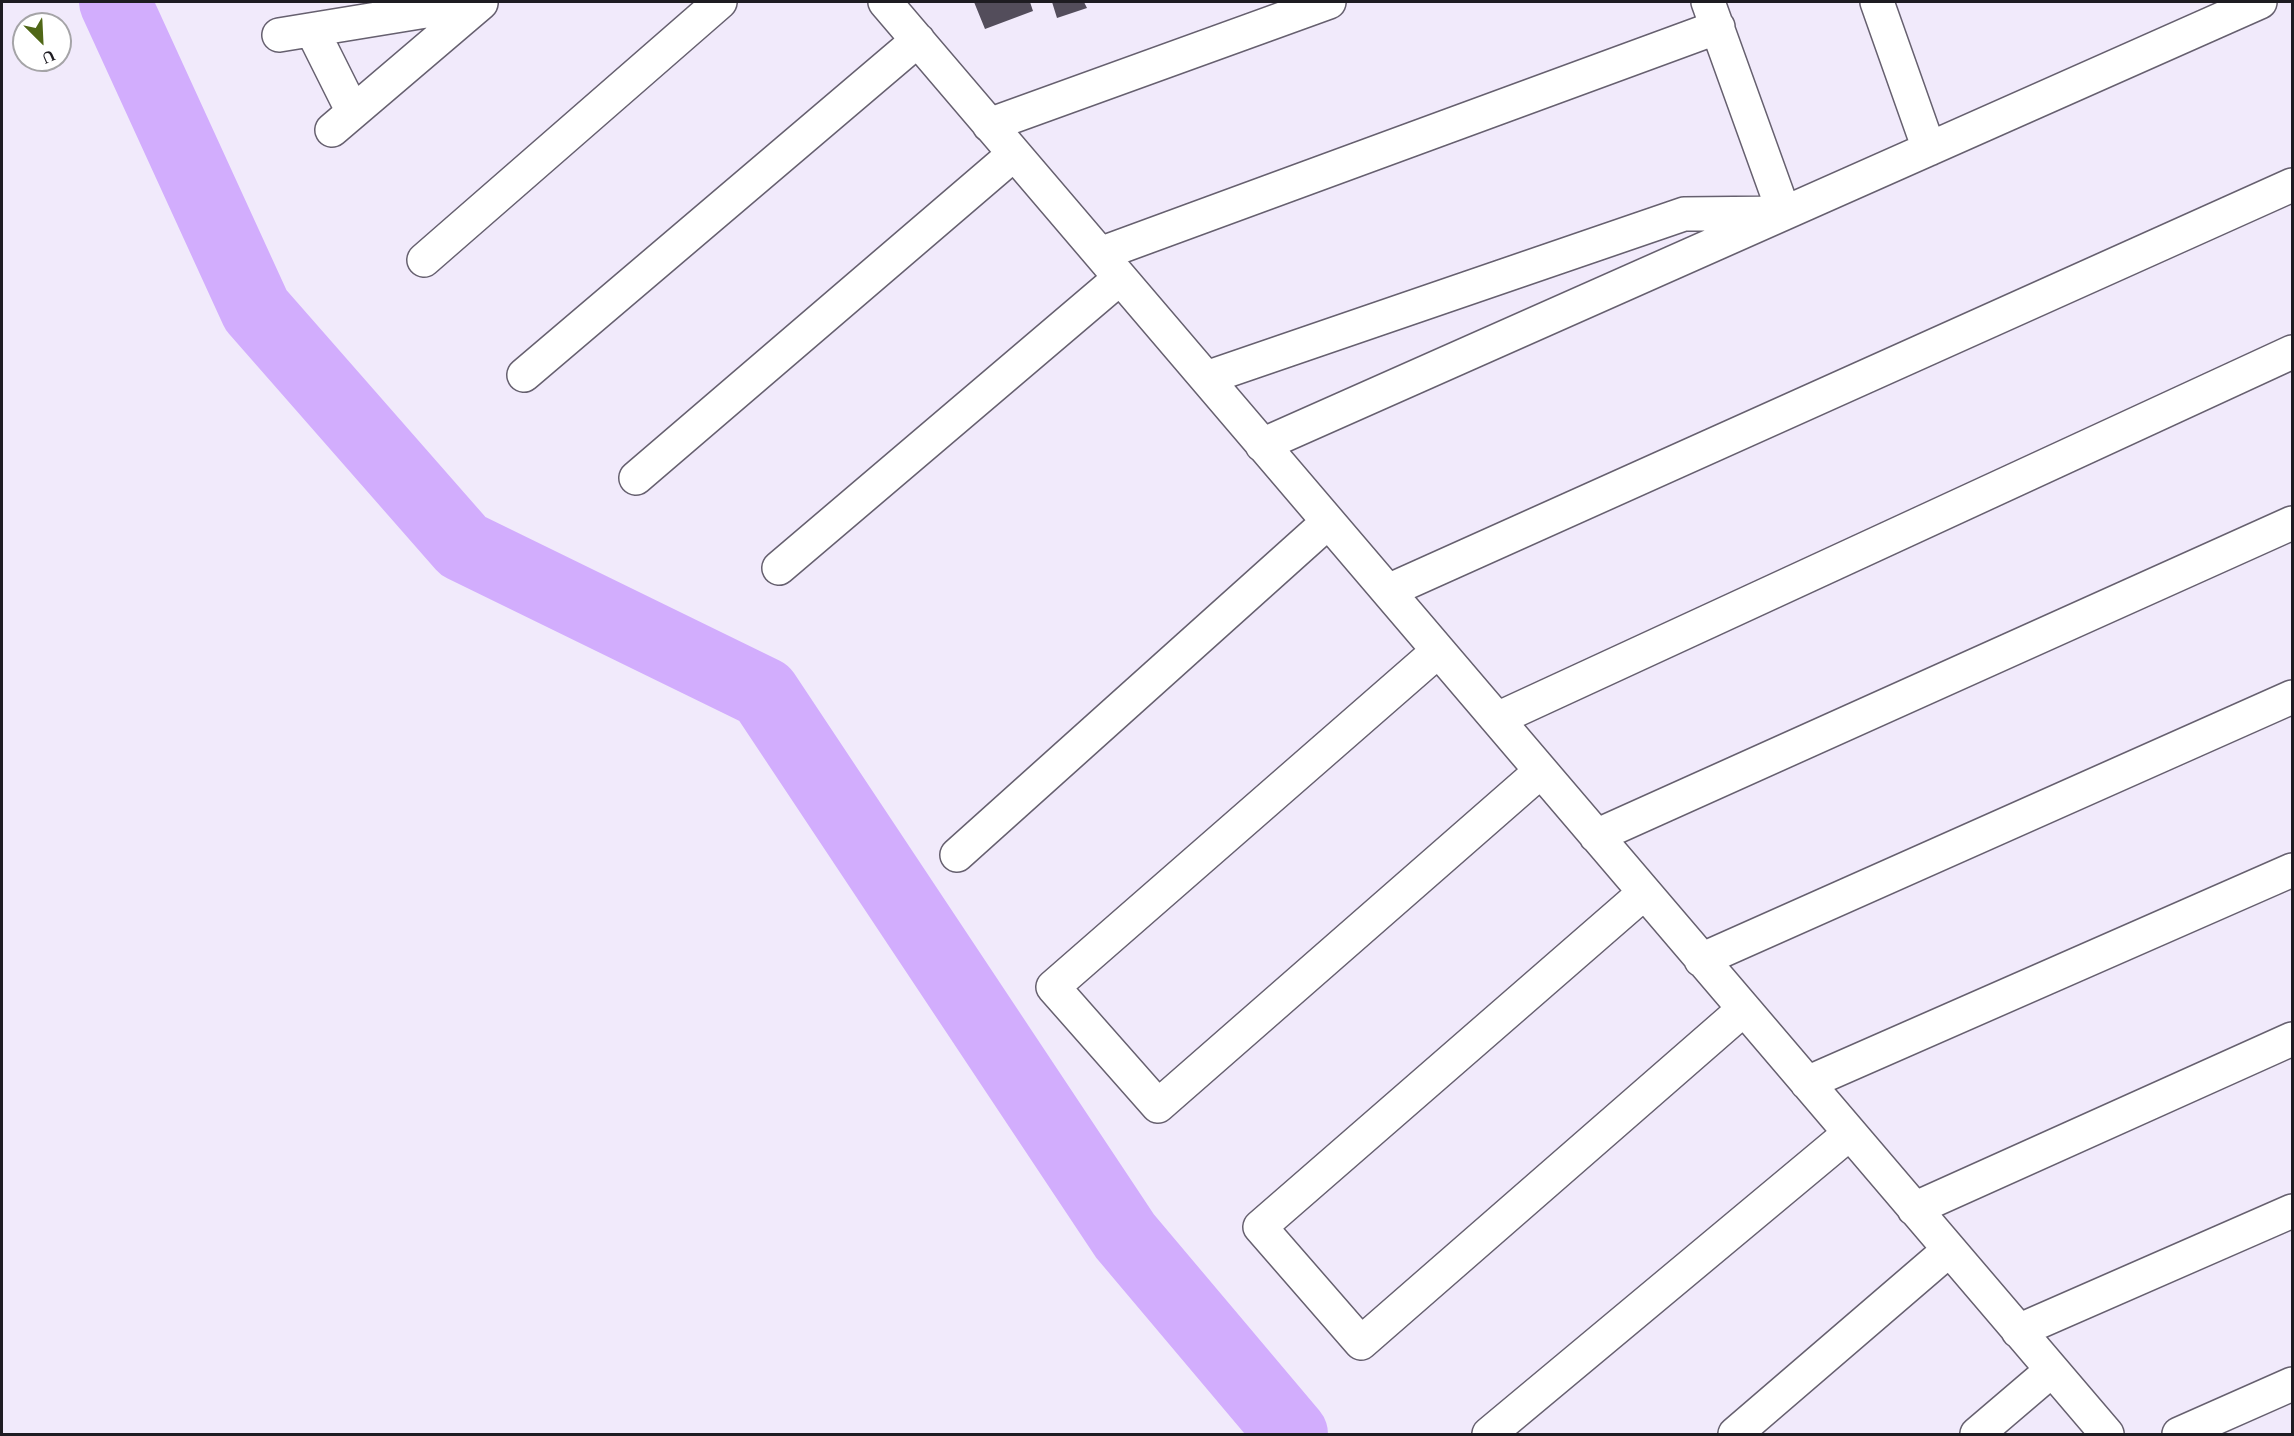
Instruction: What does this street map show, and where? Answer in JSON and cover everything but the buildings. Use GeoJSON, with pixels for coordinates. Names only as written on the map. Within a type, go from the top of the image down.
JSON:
{"type":"FeatureCollection","features":[{"type":"Feature","properties":{"kind":"street"},"geometry":{"type":"LineString","coordinates":[[312,30],[342,121],[482,2]]}},
{"type":"Feature","properties":{"kind":"street"},"geometry":{"type":"LineString","coordinates":[[279,35],[482,2]]}},
{"type":"Feature","properties":{"kind":"street"},"geometry":{"type":"LineString","coordinates":[[424,260],[720,2]]}},
{"type":"Feature","properties":{"kind":"street"},"geometry":{"type":"LineString","coordinates":[[885,2],[2107,1434]]}},
{"type":"Feature","properties":{"kind":"street"},"geometry":{"type":"LineString","coordinates":[[989,125],[1329,2]]}},
{"type":"Feature","properties":{"kind":"street"},"geometry":{"type":"LineString","coordinates":[[1877,2],[1929,148]]}},
{"type":"Feature","properties":{"kind":"street"},"geometry":{"type":"LineString","coordinates":[[1262,445],[2260,2]]}},
{"type":"Feature","properties":{"kind":"street"},"geometry":{"type":"LineString","coordinates":[[779,568],[1110,266],[1713,14],[1784,213]]}},
{"type":"Feature","properties":{"kind":"street"},"geometry":{"type":"LineString","coordinates":[[525,375],[918,40]]}},
{"type":"Feature","properties":{"kind":"street"},"geometry":{"type":"LineString","coordinates":[[636,478],[1014,154]]}},
{"type":"Feature","properties":{"kind":"street"},"geometry":{"type":"LineString","coordinates":[[1388,591],[2292,185]]}},
{"type":"Feature","properties":{"kind":"street"},"geometry":{"type":"LineString","coordinates":[[1206,378],[1684,214],[1784,213]]}},
{"type":"Feature","properties":{"kind":"street"},"geometry":{"type":"LineString","coordinates":[[1497,719],[2292,352]]}},
{"type":"Feature","properties":{"kind":"street"},"geometry":{"type":"LineString","coordinates":[[957,855],[1328,522]]}},
{"type":"Feature","properties":{"kind":"street"},"geometry":{"type":"LineString","coordinates":[[1596,836],[2292,523]]}},
{"type":"Feature","properties":{"kind":"street"},"geometry":{"type":"LineString","coordinates":[[1438,651],[1053,987],[1158,1106],[1541,771]]}},
{"type":"Feature","properties":{"kind":"street"},"geometry":{"type":"LineString","coordinates":[[1701,960],[2292,697]]}},
{"type":"Feature","properties":{"kind":"street"},"geometry":{"type":"LineString","coordinates":[[1807,1083],[2292,870]]}},
{"type":"Feature","properties":{"kind":"street"},"geometry":{"type":"LineString","coordinates":[[1644,893],[1260,1227],[1361,1344],[1744,1010]]}},
{"type":"Feature","properties":{"kind":"street"},"geometry":{"type":"LineString","coordinates":[[1914,1209],[2292,1039]]}},
{"type":"Feature","properties":{"kind":"street"},"geometry":{"type":"LineString","coordinates":[[1489,1434],[1850,1133]]}},
{"type":"Feature","properties":{"kind":"street"},"geometry":{"type":"LineString","coordinates":[[2018,1331],[2292,1211]]}},
{"type":"Feature","properties":{"kind":"street"},"geometry":{"type":"LineString","coordinates":[[1735,1434],[1948,1250]]}},
{"type":"Feature","properties":{"kind":"street"},"geometry":{"type":"LineString","coordinates":[[1977,1434],[2052,1370]]}},
{"type":"Feature","properties":{"kind":"street"},"geometry":{"type":"LineString","coordinates":[[2179,1434],[2292,1384]]}},
{"type":"Feature","properties":{"kind":"waterway"},"geometry":{"type":"LineString","coordinates":[[115,2],[256,310],[463,546],[764,693],[1125,1236],[1292,1434]]}}]}
